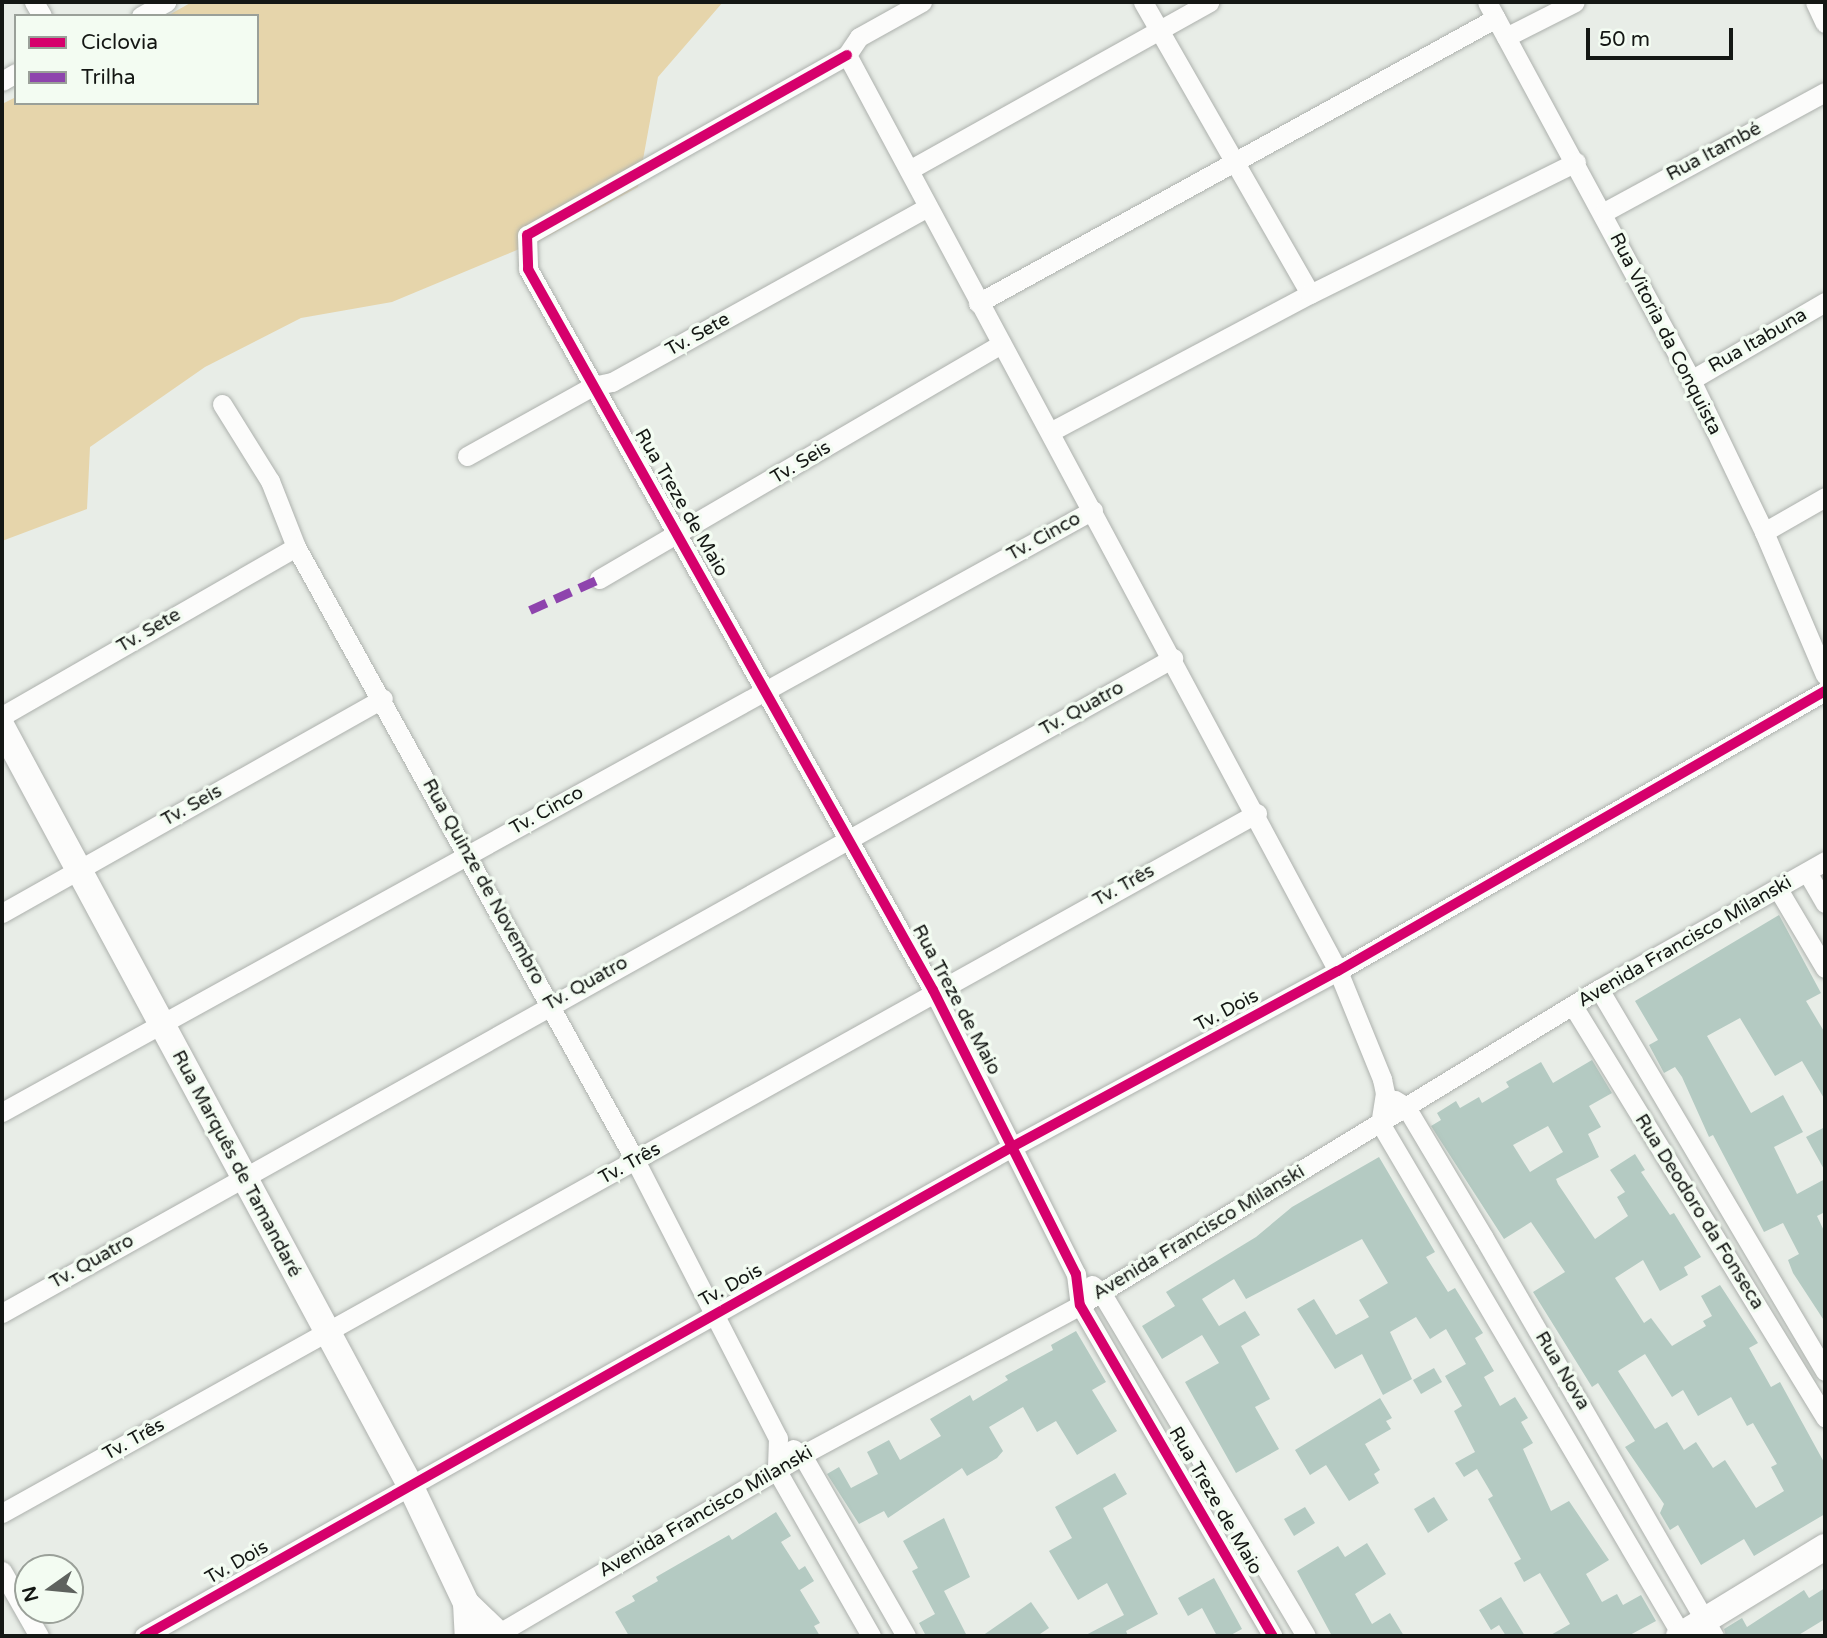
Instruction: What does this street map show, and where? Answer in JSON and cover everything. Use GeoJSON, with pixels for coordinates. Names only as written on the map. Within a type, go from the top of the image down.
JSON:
{"type":"FeatureCollection","features":[{"type":"Feature","properties":{"kind":"street"},"geometry":{"type":"LineString","coordinates":[[145,14],[166,2]]}},
{"type":"Feature","properties":{"kind":"street"},"geometry":{"type":"LineString","coordinates":[[922,2],[859,37],[847,55],[978,303],[1257,813],[1338,971],[1385,1093],[1380,1122]]}},
{"type":"Feature","properties":{"kind":"street"},"geometry":{"type":"LineString","coordinates":[[1143,2],[1232,162],[1310,294]]}},
{"type":"Feature","properties":{"kind":"street"},"geometry":{"type":"LineString","coordinates":[[909,170],[1209,2]]}},
{"type":"Feature","properties":{"kind":"street"},"geometry":{"type":"LineString","coordinates":[[1506,37],[1575,2]]}},
{"type":"Feature","properties":{"kind":"street"},"geometry":{"type":"LineString","coordinates":[[1815,2],[1825,23]]}},
{"type":"Feature","properties":{"kind":"street"},"geometry":{"type":"LineString","coordinates":[[978,303],[1232,162],[1492,10]]}},
{"type":"Feature","properties":{"kind":"street","name":"Rua Vitoria da Conquista"},"geometry":{"type":"LineString","coordinates":[[1492,10],[1604,212],[1691,380],[1764,532],[1825,675]]}},
{"type":"Feature","properties":{"kind":"street","name":"Rua Treze de Maio"},"geometry":{"type":"LineString","coordinates":[[847,55],[527,235],[528,269],[680,534],[933,990],[1076,1274],[1080,1305],[1273,1636]]}},
{"type":"Feature","properties":{"kind":"street","name":"Rua Itambé"},"geometry":{"type":"LineString","coordinates":[[1604,212],[1825,92]]}},
{"type":"Feature","properties":{"kind":"street"},"geometry":{"type":"LineString","coordinates":[[1050,432],[1310,294],[1576,162]]}},
{"type":"Feature","properties":{"kind":"street","name":"Tv. Sete"},"geometry":{"type":"LineString","coordinates":[[467,456],[593,386],[612,382],[928,207]]}},
{"type":"Feature","properties":{"kind":"street","name":"Rua Itabuna"},"geometry":{"type":"LineString","coordinates":[[1691,380],[1825,302]]}},
{"type":"Feature","properties":{"kind":"street","name":"Tv. Seis"},"geometry":{"type":"LineString","coordinates":[[599,579],[1001,344]]}},
{"type":"Feature","properties":{"kind":"street","name":"Rua Quinze de Novembro"},"geometry":{"type":"LineString","coordinates":[[222,404],[270,481],[296,547],[383,698],[636,1161],[778,1438],[802,1455],[906,1636]]}},
{"type":"Feature","properties":{"kind":"street"},"geometry":{"type":"LineString","coordinates":[[1764,532],[1825,497]]}},
{"type":"Feature","properties":{"kind":"street","name":"Tv. Cinco"},"geometry":{"type":"LineString","coordinates":[[2,1112],[1093,510]]}},
{"type":"Feature","properties":{"kind":"street","name":"Tv. Sete"},"geometry":{"type":"LineString","coordinates":[[2,716],[296,547]]}},
{"type":"Feature","properties":{"kind":"street","name":"Tv. Quatro"},"geometry":{"type":"LineString","coordinates":[[2,1313],[550,1004],[848,841],[1173,658]]}},
{"type":"Feature","properties":{"kind":"street","name":"Tv. Dois"},"geometry":{"type":"LineString","coordinates":[[144,1636],[1012,1147],[1338,971],[1825,691]]}},
{"type":"Feature","properties":{"kind":"street","name":"Tv. Seis"},"geometry":{"type":"LineString","coordinates":[[2,913],[383,698]]}},
{"type":"Feature","properties":{"kind":"street","name":"Rua Marquês de Tamandaré"},"geometry":{"type":"LineString","coordinates":[[2,727],[241,1178],[410,1486],[466,1603],[498,1635]]}},
{"type":"Feature","properties":{"kind":"street","name":"Tv. Três"},"geometry":{"type":"LineString","coordinates":[[2,1513],[636,1161],[933,990],[1257,813]]}},
{"type":"Feature","properties":{"kind":"street","name":"Avenida Francisco Milanski"},"geometry":{"type":"LineString","coordinates":[[498,1635],[802,1455],[1080,1305],[1599,989],[1825,861]]}},
{"type":"Feature","properties":{"kind":"street"},"geometry":{"type":"LineString","coordinates":[[1807,872],[1825,902]]}},
{"type":"Feature","properties":{"kind":"street"},"geometry":{"type":"LineString","coordinates":[[1778,889],[1825,968]]}},
{"type":"Feature","properties":{"kind":"street","name":"Rua Deodoro da Fonseca"},"geometry":{"type":"LineString","coordinates":[[1599,989],[1825,1371]]}},
{"type":"Feature","properties":{"kind":"street","name":"Rua Deodoro da Fonseca"},"geometry":{"type":"LineString","coordinates":[[1573,1006],[1825,1418]]}},
{"type":"Feature","properties":{"kind":"street"},"geometry":{"type":"LineString","coordinates":[[1385,1093],[1405,1107]]}},
{"type":"Feature","properties":{"kind":"street","name":"Rua Nova"},"geometry":{"type":"LineString","coordinates":[[1405,1107],[1709,1628]]}},
{"type":"Feature","properties":{"kind":"street","name":"Rua Nova"},"geometry":{"type":"LineString","coordinates":[[1380,1122],[1681,1636]]}},
{"type":"Feature","properties":{"kind":"street","name":"Rua Treze de Maio"},"geometry":{"type":"LineString","coordinates":[[1076,1274],[1101,1292],[1306,1636]]}},
{"type":"Feature","properties":{"kind":"street","name":"Rua Quinze de Novembro"},"geometry":{"type":"LineString","coordinates":[[777,1471],[778,1438]]}},
{"type":"Feature","properties":{"kind":"street"},"geometry":{"type":"LineString","coordinates":[[777,1471],[872,1636]]}},
{"type":"Feature","properties":{"kind":"street"},"geometry":{"type":"LineString","coordinates":[[1681,1636],[1709,1628],[1825,1548]]}},
{"type":"Feature","properties":{"kind":"street"},"geometry":{"type":"LineString","coordinates":[[2,1571],[39,1636]]}},
{"type":"Feature","properties":{"kind":"street","name":"Rua Marquês de Tamandaré"},"geometry":{"type":"LineString","coordinates":[[466,1603],[468,1636]]}},
{"type":"Feature","properties":{"kind":"shaded area"},"geometry":{"type":"Polygon","coordinates":[[[192,2],[723,2],[658,77],[638,187],[541,240],[392,302],[301,318],[205,367],[90,447],[87,509],[2,541],[2,104],[14,98],[14,105],[259,105],[259,14],[171,14],[192,2]]]}},
{"type":"Feature","properties":{"kind":"building"},"geometry":{"type":"Polygon","coordinates":[[[1779,915],[1821,993],[1806,1001],[1825,1033],[1825,1100],[1802,1061],[1775,1076],[1740,1018],[1707,1036],[1751,1113],[1783,1095],[1803,1132],[1774,1147],[1797,1194],[1825,1179],[1825,1212],[1817,1216],[1825,1233],[1825,1322],[1793,1273],[1788,1260],[1799,1254],[1783,1223],[1764,1232],[1713,1135],[1709,1137],[1682,1077],[1675,1067],[1664,1073],[1649,1045],[1658,1040],[1635,1001],[1779,915]]]}},
{"type":"Feature","properties":{"kind":"building"},"geometry":{"type":"Polygon","coordinates":[[[1592,1060],[1612,1093],[1589,1106],[1601,1127],[1588,1134],[1599,1157],[1556,1179],[1595,1239],[1628,1216],[1617,1197],[1625,1192],[1610,1170],[1635,1154],[1645,1170],[1641,1172],[1670,1215],[1674,1213],[1701,1257],[1684,1267],[1688,1275],[1660,1291],[1643,1260],[1615,1278],[1644,1323],[1651,1318],[1672,1346],[1706,1326],[1703,1321],[1712,1316],[1701,1296],[1720,1285],[1758,1343],[1749,1348],[1771,1387],[1780,1382],[1825,1464],[1825,1514],[1754,1556],[1744,1539],[1701,1565],[1678,1525],[1670,1530],[1660,1513],[1664,1504],[1625,1447],[1635,1441],[1598,1383],[1592,1387],[1533,1292],[1565,1272],[1531,1222],[1504,1239],[1431,1126],[1441,1120],[1437,1113],[1456,1101],[1460,1108],[1479,1097],[1482,1103],[1509,1087],[1506,1082],[1541,1062],[1553,1083],[1592,1060]],[[1548,1126],[1513,1145],[1530,1172],[1563,1152],[1548,1126]],[[1645,1354],[1618,1371],[1655,1429],[1667,1422],[1684,1450],[1696,1442],[1713,1468],[1725,1460],[1756,1508],[1784,1491],[1771,1467],[1777,1464],[1753,1423],[1747,1426],[1731,1397],[1698,1416],[1683,1390],[1672,1397],[1645,1354]]]}},
{"type":"Feature","properties":{"kind":"building"},"geometry":{"type":"Polygon","coordinates":[[[1825,1127],[1825,1171],[1806,1137],[1825,1127]]]}},
{"type":"Feature","properties":{"kind":"building"},"geometry":{"type":"Polygon","coordinates":[[[1379,1157],[1435,1252],[1426,1257],[1448,1292],[1455,1288],[1483,1333],[1475,1338],[1494,1371],[1484,1377],[1500,1406],[1515,1397],[1528,1418],[1521,1422],[1533,1443],[1523,1449],[1551,1511],[1569,1501],[1609,1560],[1586,1574],[1602,1602],[1617,1594],[1623,1605],[1641,1595],[1656,1621],[1628,1636],[1549,1636],[1570,1624],[1540,1573],[1524,1582],[1514,1563],[1521,1559],[1488,1499],[1493,1496],[1477,1469],[1464,1477],[1455,1463],[1475,1452],[1454,1411],[1462,1406],[1445,1376],[1466,1364],[1446,1329],[1430,1339],[1416,1317],[1390,1332],[1412,1379],[1383,1395],[1362,1354],[1335,1369],[1297,1309],[1314,1299],[1336,1335],[1369,1317],[1359,1300],[1388,1283],[1362,1239],[1246,1299],[1234,1279],[1202,1299],[1219,1326],[1245,1311],[1260,1335],[1241,1346],[1270,1399],[1255,1407],[1279,1449],[1236,1473],[1185,1382],[1219,1363],[1202,1335],[1162,1359],[1142,1326],[1175,1306],[1166,1292],[1256,1237],[1292,1207],[1379,1157]]]}},
{"type":"Feature","properties":{"kind":"building"},"geometry":{"type":"Polygon","coordinates":[[[1076,1331],[1106,1382],[1092,1390],[1117,1431],[1077,1455],[1056,1421],[1037,1432],[1023,1407],[989,1427],[1003,1451],[997,1458],[967,1476],[962,1468],[888,1518],[884,1511],[859,1524],[827,1474],[839,1467],[851,1488],[878,1474],[867,1452],[889,1440],[900,1460],[941,1436],[930,1419],[970,1395],[973,1401],[1008,1380],[1005,1376],[1053,1350],[1051,1345],[1076,1331]]]}},
{"type":"Feature","properties":{"kind":"building"},"geometry":{"type":"Polygon","coordinates":[[[1434,1368],[1442,1382],[1421,1394],[1413,1380],[1434,1368]]]}},
{"type":"Feature","properties":{"kind":"building"},"geometry":{"type":"Polygon","coordinates":[[[1380,1398],[1392,1418],[1386,1421],[1391,1429],[1365,1444],[1380,1470],[1374,1474],[1379,1483],[1349,1501],[1326,1465],[1310,1475],[1295,1450],[1380,1398]]]}},
{"type":"Feature","properties":{"kind":"building"},"geometry":{"type":"Polygon","coordinates":[[[1115,1473],[1127,1494],[1103,1508],[1158,1614],[1126,1631],[1128,1636],[1084,1636],[1124,1615],[1107,1583],[1078,1600],[1049,1551],[1072,1538],[1055,1507],[1115,1473]]]}},
{"type":"Feature","properties":{"kind":"building"},"geometry":{"type":"Polygon","coordinates":[[[1434,1497],[1448,1520],[1428,1533],[1414,1509],[1434,1497]]]}},
{"type":"Feature","properties":{"kind":"building"},"geometry":{"type":"Polygon","coordinates":[[[1305,1507],[1315,1523],[1294,1536],[1284,1519],[1305,1507]]]}},
{"type":"Feature","properties":{"kind":"building"},"geometry":{"type":"Polygon","coordinates":[[[776,1512],[791,1536],[781,1542],[799,1570],[805,1566],[814,1581],[800,1590],[820,1623],[814,1626],[820,1636],[629,1636],[615,1612],[635,1601],[632,1596],[658,1581],[656,1577],[729,1535],[732,1540],[776,1512]]]}},
{"type":"Feature","properties":{"kind":"building"},"geometry":{"type":"Polygon","coordinates":[[[944,1518],[970,1577],[944,1591],[967,1636],[926,1636],[919,1623],[935,1614],[912,1571],[918,1568],[903,1541],[944,1518]]]}},
{"type":"Feature","properties":{"kind":"building"},"geometry":{"type":"Polygon","coordinates":[[[1367,1543],[1386,1574],[1355,1594],[1372,1624],[1390,1613],[1404,1636],[1332,1636],[1297,1571],[1338,1546],[1345,1557],[1367,1543]]]}},
{"type":"Feature","properties":{"kind":"building"},"geometry":{"type":"Polygon","coordinates":[[[1214,1578],[1242,1629],[1229,1636],[1217,1636],[1202,1608],[1188,1616],[1178,1598],[1214,1578]]]}},
{"type":"Feature","properties":{"kind":"building"},"geometry":{"type":"Polygon","coordinates":[[[1825,1588],[1825,1619],[1797,1636],[1726,1636],[1724,1629],[1742,1618],[1747,1627],[1804,1590],[1809,1598],[1825,1588]]]}},
{"type":"Feature","properties":{"kind":"building"},"geometry":{"type":"Polygon","coordinates":[[[1501,1597],[1525,1636],[1506,1636],[1499,1625],[1491,1630],[1479,1610],[1501,1597]]]}},
{"type":"Feature","properties":{"kind":"building"},"geometry":{"type":"Polygon","coordinates":[[[1031,1602],[1049,1628],[1037,1636],[982,1636],[1031,1602]]]}},
{"type":"Feature","properties":{"kind":"marked path"},"geometry":{"type":"LineString","coordinates":[[530,610],[599,579]]}},
{"type":"Feature","properties":{"kind":"cycle path"},"geometry":{"type":"LineString","coordinates":[[847,55],[527,235],[528,269],[933,990],[1076,1274],[1080,1305],[1273,1636]]}},
{"type":"Feature","properties":{"kind":"cycle path"},"geometry":{"type":"LineString","coordinates":[[144,1636],[1012,1147],[1338,971],[1825,691]]}}]}
